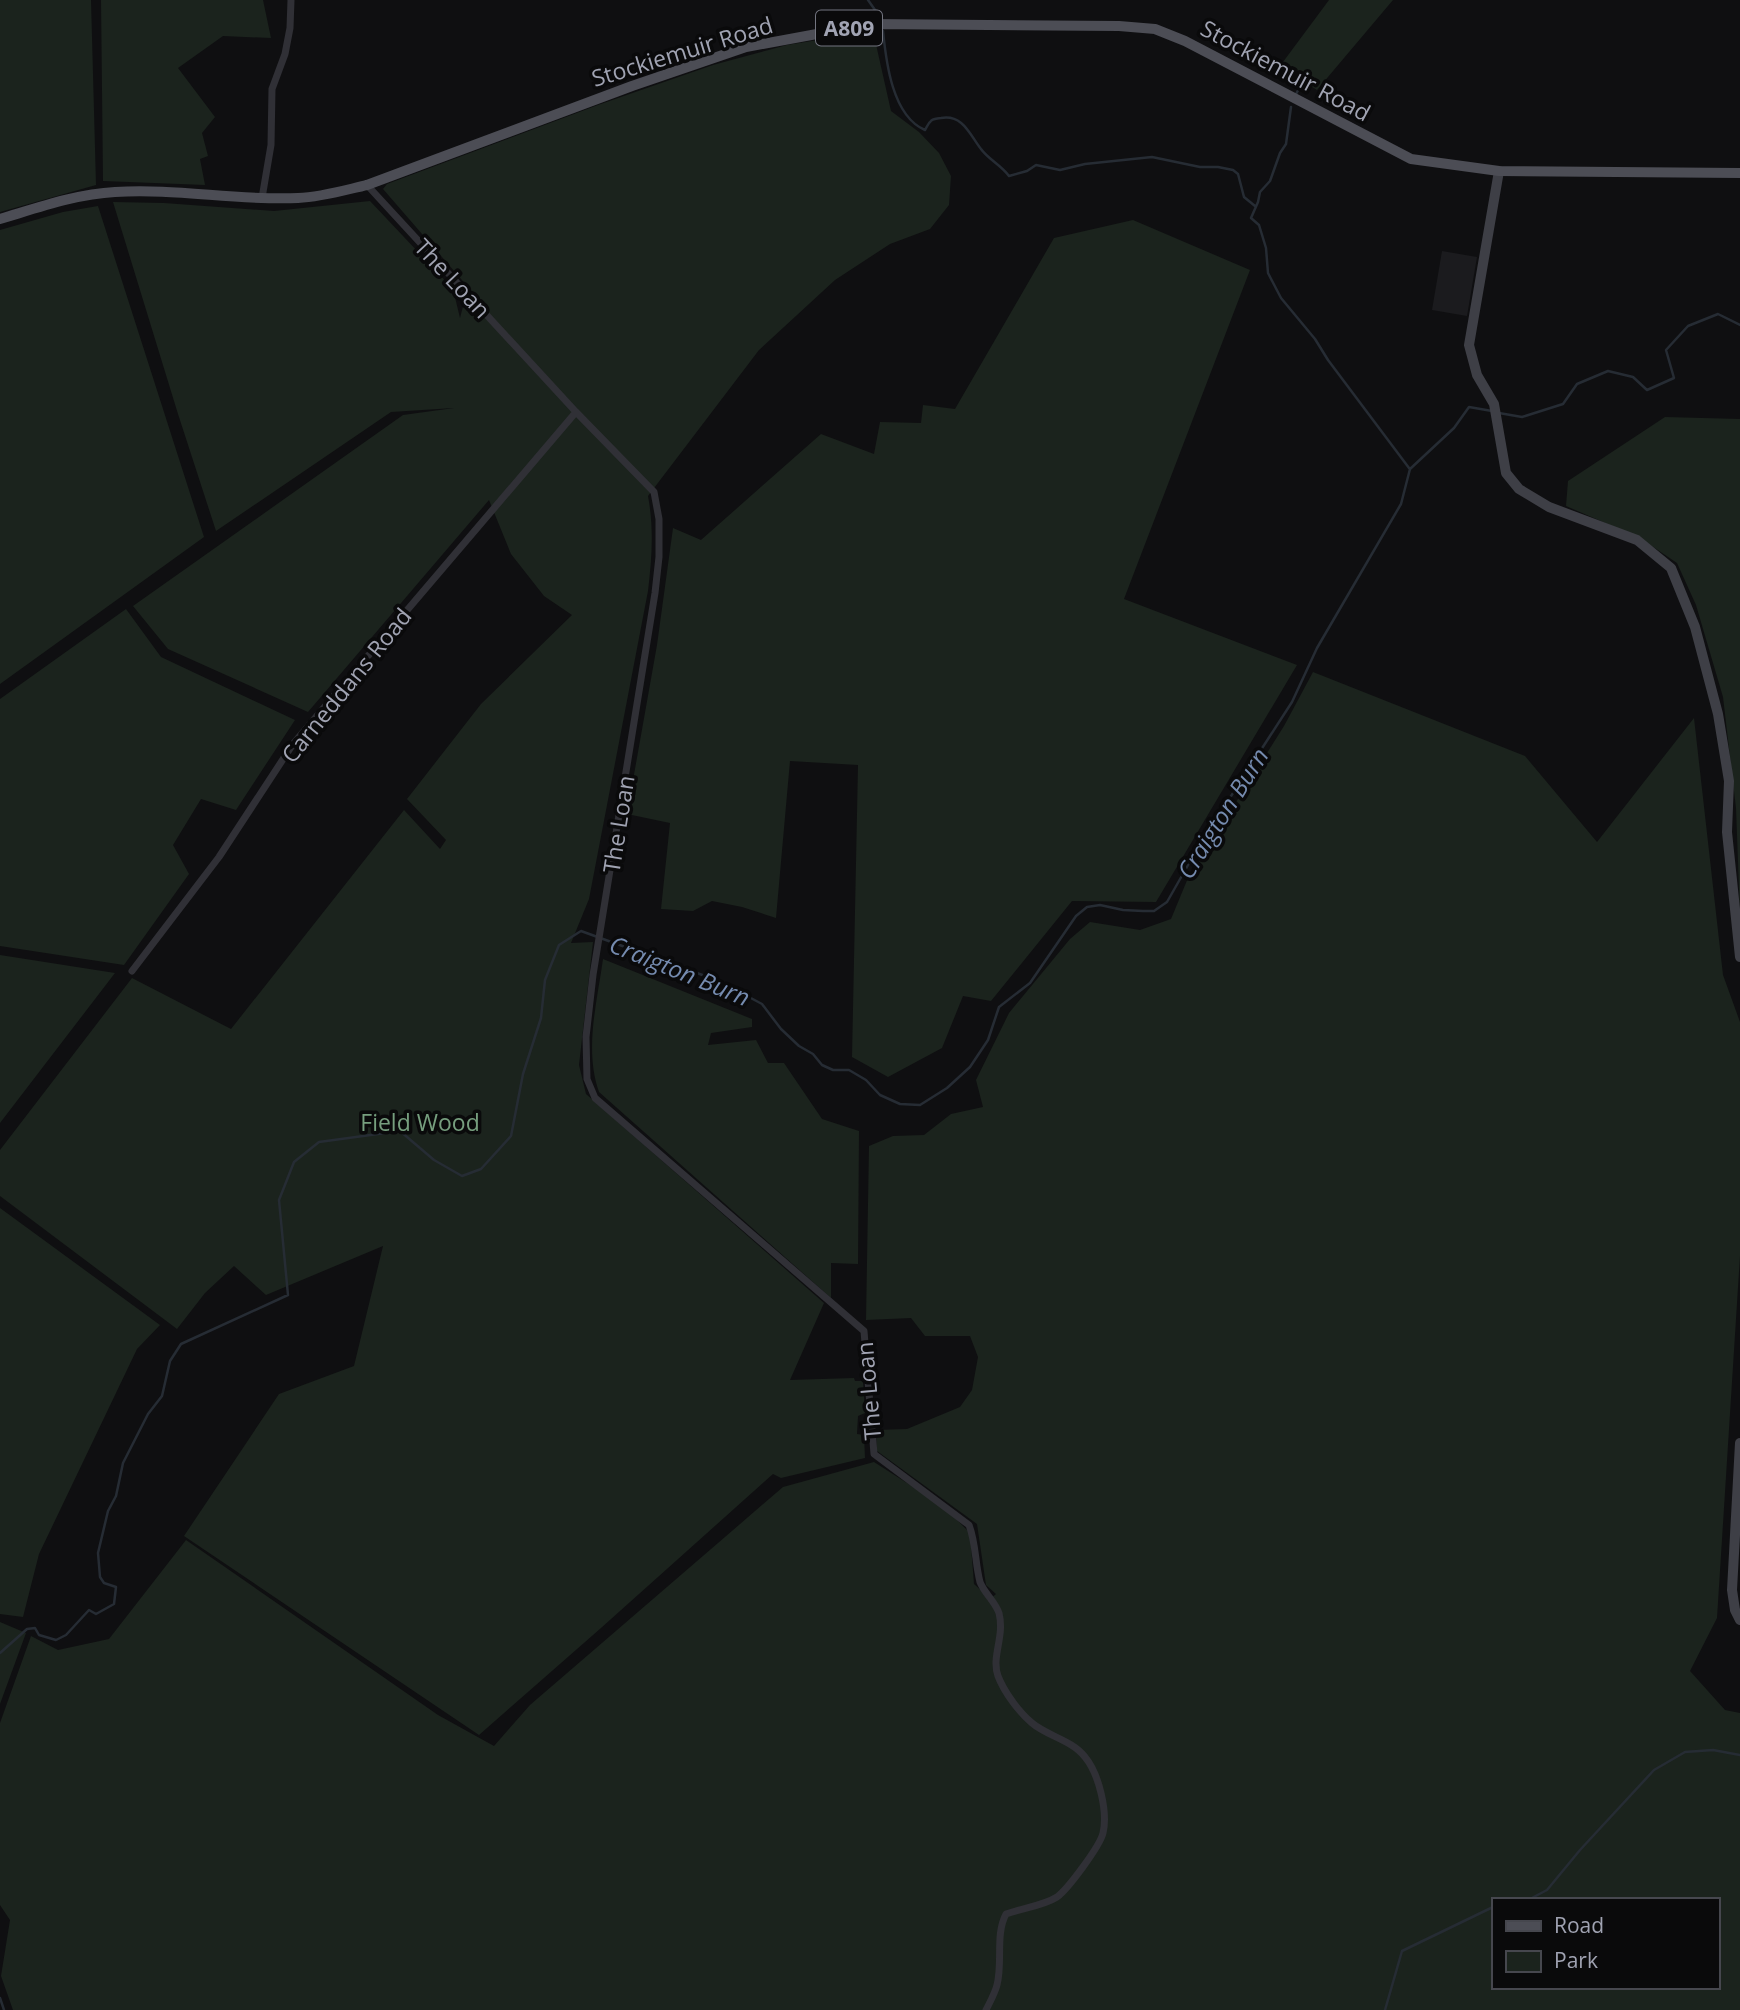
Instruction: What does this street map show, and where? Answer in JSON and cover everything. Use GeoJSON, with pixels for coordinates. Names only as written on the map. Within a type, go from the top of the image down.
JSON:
{"type":"FeatureCollection","features":[{"type":"Feature","properties":{"kind":"main road","name":"Stockiemuir Road"},"geometry":{"type":"LineString","coordinates":[[0,219],[78,198],[114,192],[262,198],[300,198],[334,193],[367,185],[632,86],[746,47],[871,24],[1119,26],[1155,29],[1185,41],[1411,159],[1499,171],[1740,173]]}},
{"type":"Feature","properties":{"kind":"street"},"geometry":{"type":"LineString","coordinates":[[262,198],[271,145],[272,89],[285,54],[291,0]]}},
{"type":"Feature","properties":{"kind":"street"},"geometry":{"type":"LineString","coordinates":[[1499,171],[1469,345],[1477,375],[1496,410],[1506,472],[1519,489],[1549,507],[1637,540],[1671,568],[1695,627],[1718,714],[1729,781],[1727,832],[1740,957]]}},
{"type":"Feature","properties":{"kind":"street","name":"The Loan"},"geometry":{"type":"LineString","coordinates":[[367,185],[576,412],[654,492],[659,519],[655,593],[598,944],[586,1037],[587,1079],[595,1098],[864,1331],[874,1454],[969,1525],[974,1537],[981,1586],[992,1597],[999,1613],[1001,1637],[995,1660],[997,1675],[1006,1692],[1032,1723],[1085,1756],[1098,1780],[1102,1797],[1103,1833],[1070,1885],[1055,1898],[1006,1914],[999,1927],[997,1987],[986,2010]]}},
{"type":"Feature","properties":{"kind":"street","name":"Carneddans Road"},"geometry":{"type":"LineString","coordinates":[[132,971],[219,858],[293,744],[576,412]]}},
{"type":"Feature","properties":{"kind":"street"},"geometry":{"type":"LineString","coordinates":[[1740,1443],[1732,1590],[1735,1610],[1740,1620]]}},
{"type":"Feature","properties":{"kind":"shaded area"},"geometry":{"type":"Polygon","coordinates":[[[1442,251],[1477,257],[1467,316],[1432,310],[1442,251]]]}},
{"type":"Feature","properties":{"kind":"green space"},"geometry":{"type":"Polygon","coordinates":[[[0,0],[91,0],[96,185],[0,212],[0,0]]]}},
{"type":"Feature","properties":{"kind":"green space"},"geometry":{"type":"Polygon","coordinates":[[[101,0],[263,0],[271,38],[223,36],[178,68],[215,117],[202,133],[208,156],[200,159],[205,185],[103,181],[101,0]]]}},
{"type":"Feature","properties":{"kind":"green space"},"geometry":{"type":"Polygon","coordinates":[[[1329,0],[1393,0],[1317,90],[1280,66],[1329,0]]]}},
{"type":"Feature","properties":{"kind":"green space","name":"Field Wood"},"geometry":{"type":"Polygon","coordinates":[[[873,31],[891,111],[919,132],[939,153],[951,176],[949,205],[930,229],[890,244],[835,280],[759,350],[648,496],[652,543],[648,591],[589,899],[571,943],[593,942],[579,1065],[586,1094],[824,1303],[790,1380],[854,1378],[855,1381],[863,1381],[865,1413],[858,1416],[857,1434],[864,1435],[865,1458],[781,1478],[773,1474],[479,1735],[184,1536],[279,1394],[354,1366],[383,1246],[266,1295],[234,1266],[205,1293],[177,1329],[0,1196],[0,1150],[132,978],[231,1029],[404,810],[440,849],[446,840],[407,799],[481,704],[572,615],[544,596],[511,554],[489,500],[308,712],[168,649],[133,606],[403,415],[454,408],[391,412],[216,531],[113,202],[274,211],[370,201],[453,289],[460,318],[468,287],[383,189],[387,184],[713,65],[787,45],[873,31]]]}},
{"type":"Feature","properties":{"kind":"green space"},"geometry":{"type":"Polygon","coordinates":[[[98,206],[204,537],[0,684],[0,230],[63,212],[98,206]]]}},
{"type":"Feature","properties":{"kind":"green space"},"geometry":{"type":"Polygon","coordinates":[[[1133,220],[1250,270],[1124,599],[1297,665],[1156,902],[1072,901],[991,1001],[963,996],[942,1048],[888,1077],[852,1057],[858,765],[790,761],[776,918],[712,901],[693,911],[661,909],[670,823],[627,814],[657,645],[673,528],[701,540],[821,434],[874,454],[880,422],[921,423],[923,405],[955,409],[1054,238],[1133,220]]]}},
{"type":"Feature","properties":{"kind":"green space"},"geometry":{"type":"Polygon","coordinates":[[[1665,417],[1740,419],[1740,916],[1736,808],[1723,697],[1696,605],[1677,563],[1640,538],[1566,506],[1568,481],[1665,417]]]}},
{"type":"Feature","properties":{"kind":"green space"},"geometry":{"type":"Polygon","coordinates":[[[126,609],[161,657],[295,720],[236,810],[201,799],[173,845],[189,874],[124,965],[0,946],[0,699],[126,609]]]}},
{"type":"Feature","properties":{"kind":"green space"},"geometry":{"type":"Polygon","coordinates":[[[1313,672],[1525,756],[1597,842],[1694,718],[1723,975],[1740,1022],[1740,1256],[1717,1618],[1690,1671],[1725,1710],[1740,1713],[1740,2010],[13,2010],[1,1976],[10,1920],[0,1905],[0,1723],[31,1636],[58,1650],[109,1639],[186,1540],[438,1715],[494,1746],[530,1705],[783,1487],[874,1462],[943,1506],[970,1533],[974,1584],[985,1594],[988,1601],[996,1594],[986,1585],[977,1524],[877,1451],[876,1430],[907,1429],[960,1407],[972,1390],[978,1357],[970,1336],[925,1336],[911,1318],[866,1320],[869,1146],[893,1136],[924,1135],[951,1114],[983,1107],[976,1080],[1009,1013],[1070,939],[1090,922],[1140,930],[1171,919],[1188,878],[1284,726],[1313,672]]]}},
{"type":"Feature","properties":{"kind":"green space"},"geometry":{"type":"Polygon","coordinates":[[[0,955],[115,973],[0,1123],[0,955]]]}},
{"type":"Feature","properties":{"kind":"green space"},"geometry":{"type":"Polygon","coordinates":[[[603,959],[752,1019],[752,1027],[711,1033],[708,1045],[756,1040],[768,1063],[784,1063],[822,1119],[859,1131],[858,1264],[831,1263],[831,1298],[599,1092],[592,1059],[592,1043],[603,959]]]}},
{"type":"Feature","properties":{"kind":"green space"},"geometry":{"type":"Polygon","coordinates":[[[0,1208],[160,1325],[137,1349],[39,1554],[23,1617],[0,1614],[0,1208]]]}},
{"type":"Feature","properties":{"kind":"green space"},"geometry":{"type":"Polygon","coordinates":[[[0,1622],[26,1633],[0,1704],[0,1622]]]}},
{"type":"Feature","properties":{"kind":"waterway"},"geometry":{"type":"LineString","coordinates":[[868,0],[880,17]]}},
{"type":"Feature","properties":{"kind":"waterway"},"geometry":{"type":"LineString","coordinates":[[883,31],[889,72],[905,113],[925,130],[930,122],[936,119],[949,118],[960,122],[984,153],[1009,176],[1027,171],[1036,165],[1060,170],[1085,164],[1152,157],[1200,167],[1233,170],[1238,174],[1244,197],[1255,206]]}},
{"type":"Feature","properties":{"kind":"waterway"},"geometry":{"type":"LineString","coordinates":[[1296,94],[1301,85]]}},
{"type":"Feature","properties":{"kind":"waterway"},"geometry":{"type":"LineString","coordinates":[[1291,107],[1286,144],[1270,181],[1260,192],[1251,218],[1259,225],[1266,248],[1268,273],[1281,298],[1315,339],[1409,468]]}},
{"type":"Feature","properties":{"kind":"waterway","name":"Craigton Burn"},"geometry":{"type":"LineString","coordinates":[[1499,413],[1522,417],[1563,404],[1577,384],[1608,371],[1633,377],[1647,390],[1674,378],[1666,350],[1688,326],[1718,314],[1740,325]]}},
{"type":"Feature","properties":{"kind":"waterway","name":"Craigton Burn"},"geometry":{"type":"LineString","coordinates":[[0,1653],[27,1629],[35,1628],[39,1635],[56,1640],[66,1635],[89,1610],[96,1614],[114,1604],[116,1587],[104,1583],[100,1577],[98,1553],[123,1463],[148,1414],[162,1396],[170,1361],[181,1344],[288,1295],[279,1200],[294,1162],[319,1142],[400,1131],[434,1160],[462,1176],[481,1169],[511,1136],[523,1074],[541,1018],[545,980],[559,945],[581,931],[719,981],[762,1004],[781,1029],[799,1046],[813,1054],[822,1065],[833,1070],[849,1070],[866,1080],[880,1095],[900,1104],[920,1105],[947,1088],[970,1067],[988,1040],[999,1007],[1030,983],[1076,916],[1087,907],[1100,905],[1123,910],[1154,911],[1167,902],[1200,844],[1292,702],[1317,648],[1401,504],[1410,469],[1454,428],[1469,407],[1492,411]]}},
{"type":"Feature","properties":{"kind":"waterway"},"geometry":{"type":"LineString","coordinates":[[1532,1898],[1547,1890],[1654,1770],[1685,1752],[1713,1750],[1740,1755]]}},
{"type":"Feature","properties":{"kind":"waterway"},"geometry":{"type":"LineString","coordinates":[[1385,2010],[1402,1951],[1492,1907]]}},
{"type":"Feature","properties":{"kind":"waterway","name":"Craigton Burn"},"geometry":{"type":"LineString","coordinates":[[0,1998],[4,2010]]}}]}
